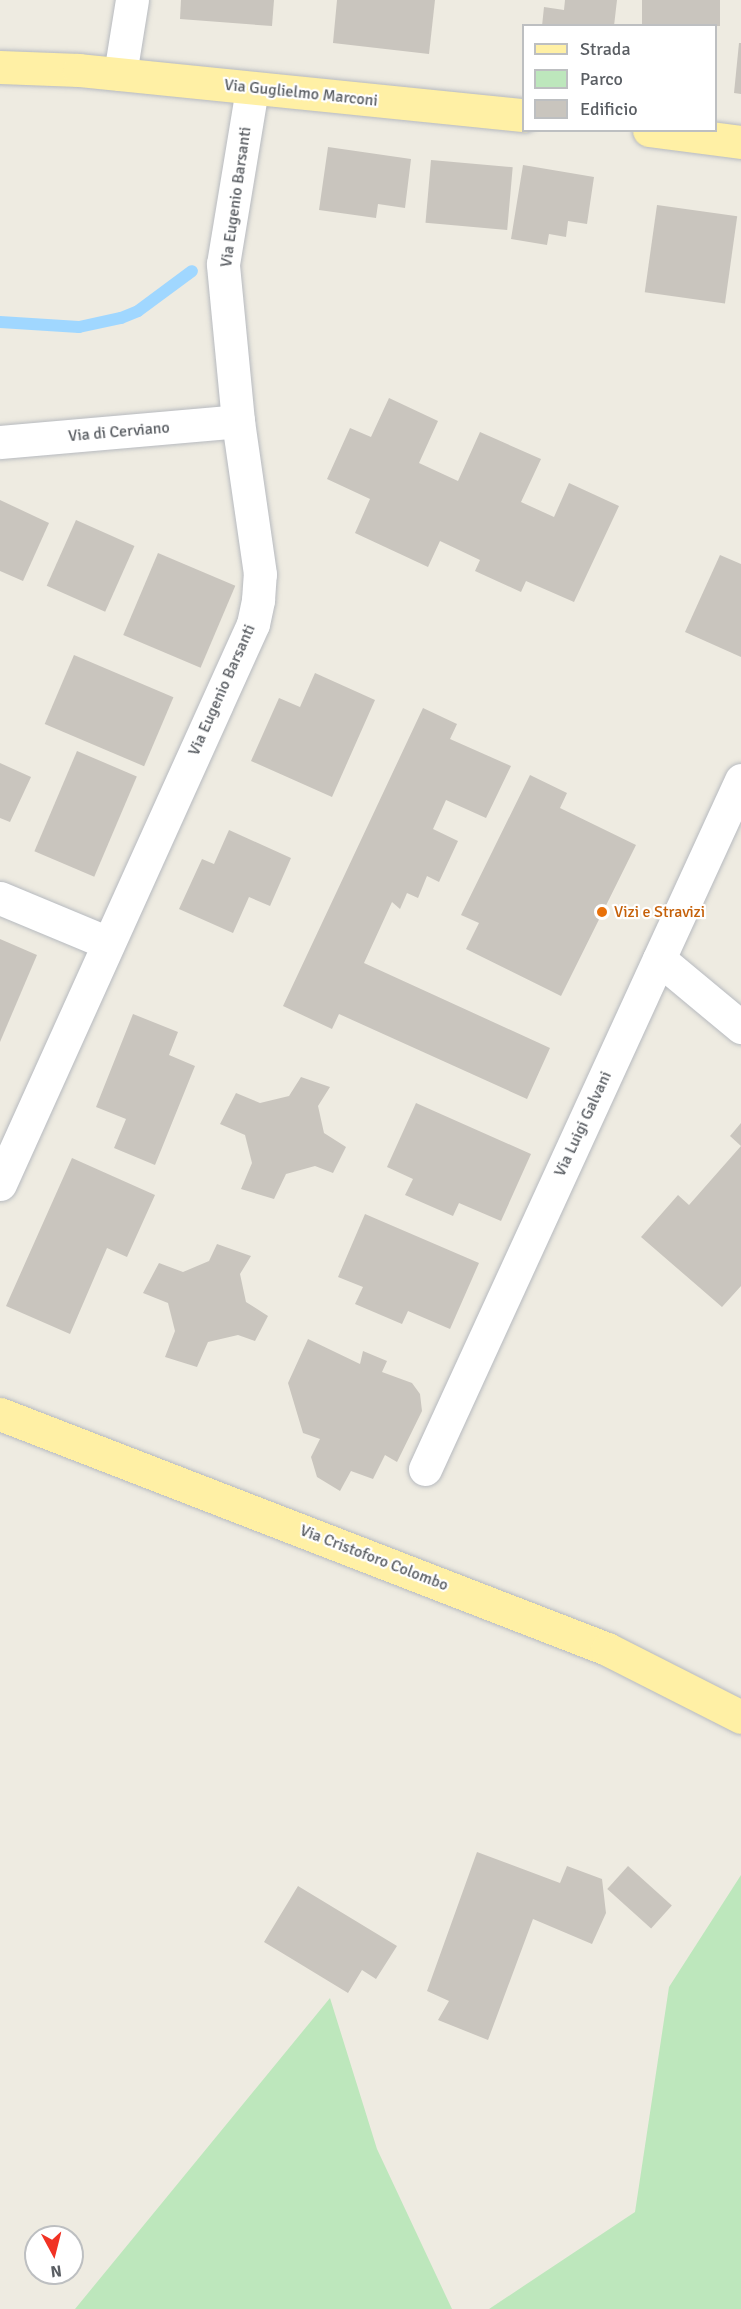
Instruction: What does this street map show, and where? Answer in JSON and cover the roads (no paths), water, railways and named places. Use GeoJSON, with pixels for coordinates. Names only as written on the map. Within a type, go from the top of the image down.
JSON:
{"type":"FeatureCollection","features":[{"type":"Feature","properties":{"kind":"main road","name":"Via Guglielmo Marconi"},"geometry":{"type":"LineString","coordinates":[[0,67],[79,70],[522,115]]}},
{"type":"Feature","properties":{"kind":"main road","name":"Via Guglielmo Marconi"},"geometry":{"type":"LineString","coordinates":[[0,82],[79,70]]}},
{"type":"Feature","properties":{"kind":"main road"},"geometry":{"type":"LineString","coordinates":[[664,132],[741,142]]}},
{"type":"Feature","properties":{"kind":"main road","name":"Via Cristoforo Colombo"},"geometry":{"type":"LineString","coordinates":[[0,1414],[607,1649],[741,1717]]}},
{"type":"Feature","properties":{"kind":"street"},"geometry":{"type":"LineString","coordinates":[[120,74],[132,0]]}},
{"type":"Feature","properties":{"kind":"street","name":"Via Eugenio Barsanti"},"geometry":{"type":"LineString","coordinates":[[0,1184],[253,624],[260,574],[238,421],[224,264],[252,88]]}},
{"type":"Feature","properties":{"kind":"street","name":"Via di Cerviano"},"geometry":{"type":"LineString","coordinates":[[0,442],[238,421]]}},
{"type":"Feature","properties":{"kind":"street","name":"Via Luigi Galvani"},"geometry":{"type":"LineString","coordinates":[[425,1469],[741,780]]}},
{"type":"Feature","properties":{"kind":"street"},"geometry":{"type":"LineString","coordinates":[[0,898],[108,943]]}},
{"type":"Feature","properties":{"kind":"street"},"geometry":{"type":"LineString","coordinates":[[659,959],[741,1027]]}},
{"type":"Feature","properties":{"kind":"waterway"},"geometry":{"type":"LineString","coordinates":[[0,322],[79,327],[121,318],[138,311],[192,271]]}},
{"type":"Feature","properties":{"kind":"place","name":"Vizi e Stravizi"},"geometry":{"type":"Point","coordinates":[602,912]}}]}
